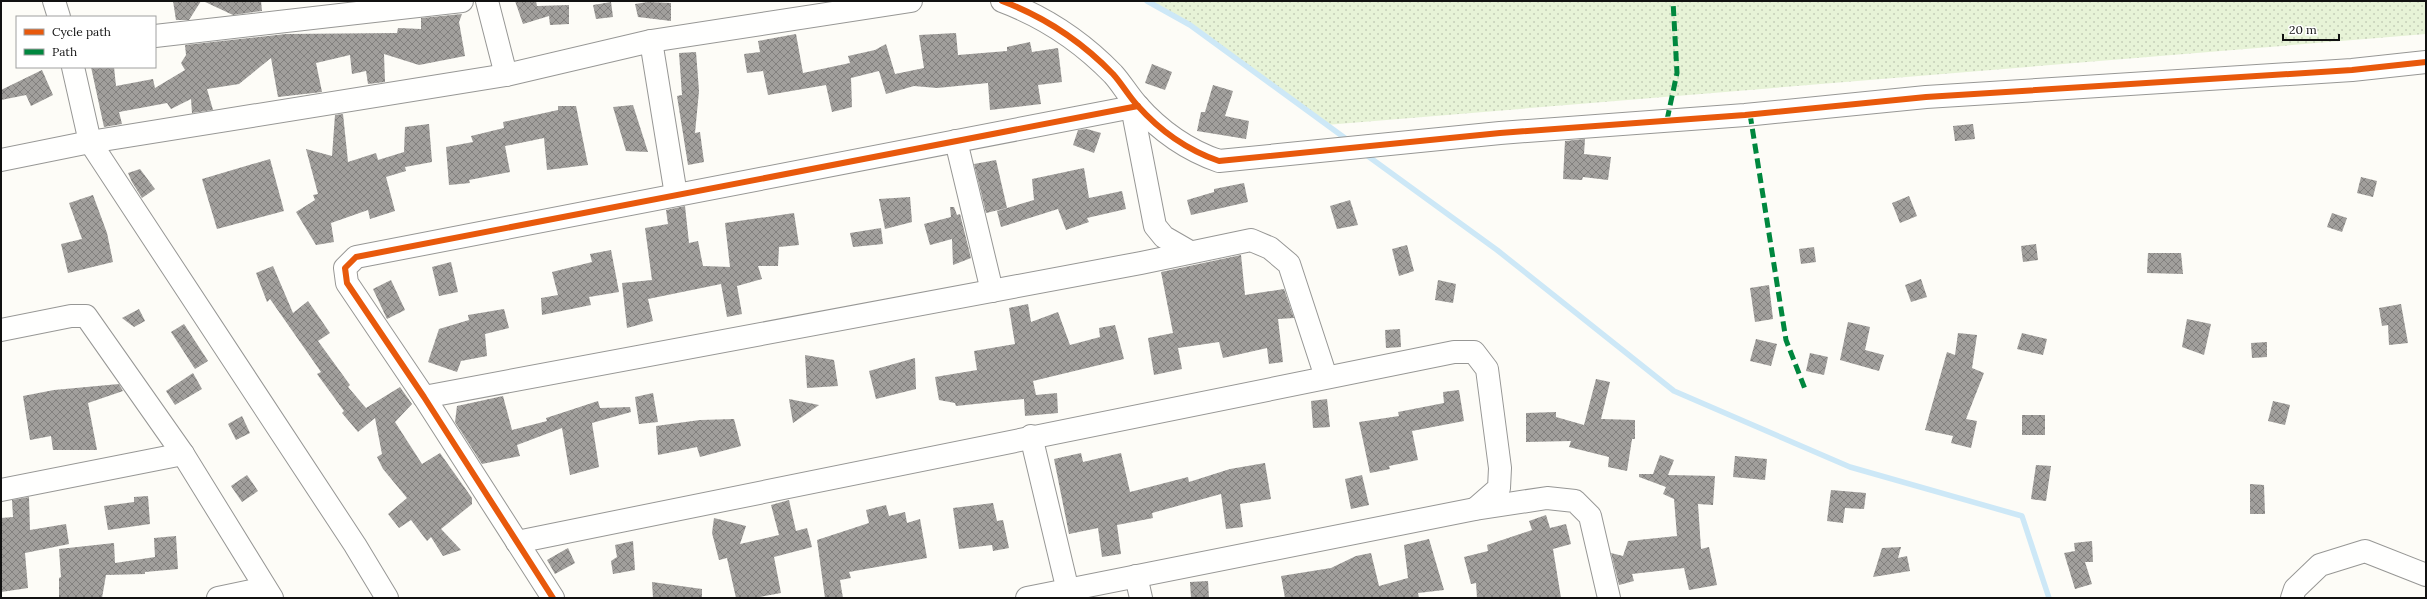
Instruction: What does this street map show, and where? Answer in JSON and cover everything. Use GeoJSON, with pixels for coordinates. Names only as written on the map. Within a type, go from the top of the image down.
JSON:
{"type":"FeatureCollection","features":[{"type":"Feature","properties":{"kind":"street"},"geometry":{"type":"LineString","coordinates":[[54,1],[59,16]]}},
{"type":"Feature","properties":{"kind":"street"},"geometry":{"type":"LineString","coordinates":[[156,36],[462,1]]}},
{"type":"Feature","properties":{"kind":"street"},"geometry":{"type":"LineString","coordinates":[[487,1],[506,75]]}},
{"type":"Feature","properties":{"kind":"street"},"geometry":{"type":"LineString","coordinates":[[1,160],[90,142],[506,75],[650,41],[912,1]]}},
{"type":"Feature","properties":{"kind":"street"},"geometry":{"type":"LineString","coordinates":[[1002,1],[1044,19],[1072,37],[1113,74],[1135,107],[1177,142],[1195,153],[1219,160],[1500,133],[1745,115],[1926,97],[2352,70],[2426,62]]}},
{"type":"Feature","properties":{"kind":"street"},"geometry":{"type":"LineString","coordinates":[[650,41],[676,195]]}},
{"type":"Feature","properties":{"kind":"street"},"geometry":{"type":"LineString","coordinates":[[73,68],[90,142],[351,538],[387,598]]}},
{"type":"Feature","properties":{"kind":"street"},"geometry":{"type":"LineString","coordinates":[[553,598],[424,397],[347,283],[345,268],[356,257],[1135,107]]}},
{"type":"Feature","properties":{"kind":"street"},"geometry":{"type":"LineString","coordinates":[[1135,107],[1155,226],[1164,238],[1190,252]]}},
{"type":"Feature","properties":{"kind":"street"},"geometry":{"type":"LineString","coordinates":[[956,141],[992,291]]}},
{"type":"Feature","properties":{"kind":"street"},"geometry":{"type":"LineString","coordinates":[[424,397],[1141,263],[1251,240],[1280,255],[1289,264],[1326,377]]}},
{"type":"Feature","properties":{"kind":"street"},"geometry":{"type":"LineString","coordinates":[[1,330],[71,316],[86,316],[183,454],[269,593],[218,598]]}},
{"type":"Feature","properties":{"kind":"street"},"geometry":{"type":"LineString","coordinates":[[517,542],[1031,436],[1454,352],[1474,352],[1487,369],[1500,468],[1499,488],[1475,508]]}},
{"type":"Feature","properties":{"kind":"street"},"geometry":{"type":"LineString","coordinates":[[1031,436],[1068,591]]}},
{"type":"Feature","properties":{"kind":"street"},"geometry":{"type":"LineString","coordinates":[[1,490],[183,454]]}},
{"type":"Feature","properties":{"kind":"street"},"geometry":{"type":"LineString","coordinates":[[1027,598],[1068,591],[1475,508],[1547,498],[1575,501],[1590,516],[1609,598]]}},
{"type":"Feature","properties":{"kind":"street"},"geometry":{"type":"LineString","coordinates":[[2292,598],[2294,589],[2320,565],[2365,551],[2426,575]]}},
{"type":"Feature","properties":{"kind":"street"},"geometry":{"type":"LineString","coordinates":[[1136,576],[1140,598]]}},
{"type":"Feature","properties":{"kind":"green space"},"geometry":{"type":"Polygon","coordinates":[[[1147,1],[2426,1],[2426,34],[1326,125],[1190,25],[1147,1]]]}},
{"type":"Feature","properties":{"kind":"building"},"geometry":{"type":"Polygon","coordinates":[[[173,1],[201,1],[189,20],[176,20],[173,1]]]}},
{"type":"Feature","properties":{"kind":"building"},"geometry":{"type":"Polygon","coordinates":[[[203,1],[261,1],[262,11],[233,15],[203,1]]]}},
{"type":"Feature","properties":{"kind":"building"},"geometry":{"type":"Polygon","coordinates":[[[515,1],[536,1],[537,6],[569,5],[569,24],[550,25],[549,16],[523,24],[515,1]]]}},
{"type":"Feature","properties":{"kind":"building"},"geometry":{"type":"Polygon","coordinates":[[[611,2],[613,17],[596,19],[593,5],[611,2]]]}},
{"type":"Feature","properties":{"kind":"building"},"geometry":{"type":"Polygon","coordinates":[[[648,2],[671,3],[671,21],[638,17],[635,4],[648,2]]]}},
{"type":"Feature","properties":{"kind":"building"},"geometry":{"type":"Polygon","coordinates":[[[462,14],[459,22],[465,56],[419,65],[384,54],[385,82],[368,84],[366,71],[352,74],[350,55],[316,63],[322,92],[278,97],[271,58],[239,84],[207,89],[213,110],[192,113],[191,99],[171,109],[167,103],[119,112],[122,124],[104,127],[91,68],[114,68],[116,86],[153,79],[155,88],[185,70],[181,63],[186,55],[185,45],[286,34],[397,33],[398,28],[421,29],[421,18],[462,14]]]}},
{"type":"Feature","properties":{"kind":"building"},"geometry":{"type":"Polygon","coordinates":[[[956,33],[958,55],[1007,51],[1007,47],[1030,42],[1032,52],[1058,48],[1062,82],[1038,85],[1041,104],[990,110],[988,83],[937,88],[914,86],[886,94],[879,71],[851,78],[852,107],[832,112],[826,85],[768,95],[763,71],[747,73],[744,54],[760,52],[758,41],[796,34],[803,73],[850,63],[848,56],[875,50],[886,44],[895,74],[924,68],[919,35],[956,33]]]}},
{"type":"Feature","properties":{"kind":"building"},"geometry":{"type":"Polygon","coordinates":[[[696,52],[699,91],[695,133],[700,132],[704,162],[688,165],[677,96],[682,95],[679,53],[696,52]]]}},
{"type":"Feature","properties":{"kind":"building"},"geometry":{"type":"Polygon","coordinates":[[[1152,64],[1172,72],[1165,90],[1145,83],[1152,64]]]}},
{"type":"Feature","properties":{"kind":"building"},"geometry":{"type":"Polygon","coordinates":[[[42,70],[53,95],[31,106],[26,95],[1,100],[1,90],[42,70]]]}},
{"type":"Feature","properties":{"kind":"building"},"geometry":{"type":"Polygon","coordinates":[[[1213,85],[1233,91],[1225,116],[1249,121],[1246,139],[1197,131],[1201,112],[1205,112],[1213,85]]]}},
{"type":"Feature","properties":{"kind":"building"},"geometry":{"type":"Polygon","coordinates":[[[633,105],[648,152],[626,151],[613,107],[633,105]]]}},
{"type":"Feature","properties":{"kind":"building"},"geometry":{"type":"Polygon","coordinates":[[[558,106],[576,106],[588,165],[547,170],[544,138],[505,146],[510,172],[469,180],[470,183],[449,185],[446,147],[473,142],[471,136],[504,128],[503,122],[558,110],[558,106]]]}},
{"type":"Feature","properties":{"kind":"building"},"geometry":{"type":"Polygon","coordinates":[[[343,114],[348,162],[376,153],[378,160],[404,152],[405,127],[429,124],[432,162],[405,167],[406,171],[386,177],[395,211],[370,219],[368,210],[331,223],[334,242],[316,245],[296,212],[315,200],[313,195],[318,194],[306,149],[332,156],[335,115],[343,114]]]}},
{"type":"Feature","properties":{"kind":"building"},"geometry":{"type":"Polygon","coordinates":[[[1973,124],[1975,139],[1955,141],[1953,126],[1973,124]]]}},
{"type":"Feature","properties":{"kind":"building"},"geometry":{"type":"Polygon","coordinates":[[[1087,129],[1101,133],[1094,153],[1073,145],[1078,130],[1087,129]]]}},
{"type":"Feature","properties":{"kind":"building"},"geometry":{"type":"Polygon","coordinates":[[[1585,139],[1584,154],[1611,157],[1608,180],[1583,177],[1582,180],[1563,179],[1565,141],[1585,139]]]}},
{"type":"Feature","properties":{"kind":"building"},"geometry":{"type":"Polygon","coordinates":[[[270,159],[284,211],[217,229],[202,179],[270,159]]]}},
{"type":"Feature","properties":{"kind":"building"},"geometry":{"type":"Polygon","coordinates":[[[996,160],[1007,208],[986,213],[974,164],[996,160]]]}},
{"type":"Feature","properties":{"kind":"building"},"geometry":{"type":"Polygon","coordinates":[[[1084,168],[1089,198],[1122,191],[1126,209],[1087,218],[1089,222],[1066,230],[1058,209],[1001,227],[997,211],[1034,200],[1032,179],[1084,168]]]}},
{"type":"Feature","properties":{"kind":"building"},"geometry":{"type":"Polygon","coordinates":[[[140,169],[155,189],[142,198],[128,173],[140,169]]]}},
{"type":"Feature","properties":{"kind":"building"},"geometry":{"type":"Polygon","coordinates":[[[2361,177],[2377,181],[2373,197],[2357,193],[2361,177]]]}},
{"type":"Feature","properties":{"kind":"building"},"geometry":{"type":"Polygon","coordinates":[[[1244,183],[1248,202],[1191,215],[1187,200],[1214,192],[1214,189],[1244,183]]]}},
{"type":"Feature","properties":{"kind":"building"},"geometry":{"type":"Polygon","coordinates":[[[93,195],[107,233],[113,262],[68,273],[61,244],[82,239],[69,203],[93,195]]]}},
{"type":"Feature","properties":{"kind":"building"},"geometry":{"type":"Polygon","coordinates":[[[1909,196],[1917,216],[1900,223],[1892,203],[1909,196]]]}},
{"type":"Feature","properties":{"kind":"building"},"geometry":{"type":"Polygon","coordinates":[[[910,197],[912,222],[885,229],[879,199],[910,197]]]}},
{"type":"Feature","properties":{"kind":"building"},"geometry":{"type":"Polygon","coordinates":[[[1350,200],[1358,225],[1337,229],[1330,206],[1350,200]]]}},
{"type":"Feature","properties":{"kind":"building"},"geometry":{"type":"Polygon","coordinates":[[[685,206],[689,243],[698,241],[703,266],[730,267],[725,223],[794,213],[799,245],[779,247],[778,266],[758,266],[762,279],[737,286],[742,314],[727,317],[721,284],[648,299],[653,321],[627,328],[622,283],[652,280],[645,228],[668,224],[666,210],[685,206]]]}},
{"type":"Feature","properties":{"kind":"building"},"geometry":{"type":"Polygon","coordinates":[[[950,207],[954,207],[957,215],[960,214],[971,258],[953,265],[952,239],[930,245],[924,224],[951,217],[950,207]]]}},
{"type":"Feature","properties":{"kind":"building"},"geometry":{"type":"Polygon","coordinates":[[[2332,213],[2347,218],[2342,232],[2327,227],[2332,213]]]}},
{"type":"Feature","properties":{"kind":"building"},"geometry":{"type":"Polygon","coordinates":[[[881,228],[883,244],[853,247],[850,233],[881,228]]]}},
{"type":"Feature","properties":{"kind":"building"},"geometry":{"type":"Polygon","coordinates":[[[2036,244],[2038,260],[2023,262],[2021,246],[2036,244]]]}},
{"type":"Feature","properties":{"kind":"building"},"geometry":{"type":"Polygon","coordinates":[[[1407,245],[1414,271],[1399,276],[1392,249],[1407,245]]]}},
{"type":"Feature","properties":{"kind":"building"},"geometry":{"type":"Polygon","coordinates":[[[1814,247],[1816,262],[1801,264],[1799,249],[1814,247]]]}},
{"type":"Feature","properties":{"kind":"building"},"geometry":{"type":"Polygon","coordinates":[[[611,250],[619,292],[589,297],[591,305],[542,315],[541,298],[558,295],[552,272],[592,262],[590,254],[611,250]]]}},
{"type":"Feature","properties":{"kind":"building"},"geometry":{"type":"Polygon","coordinates":[[[2148,253],[2181,253],[2183,274],[2147,273],[2148,253]]]}},
{"type":"Feature","properties":{"kind":"building"},"geometry":{"type":"Polygon","coordinates":[[[1241,255],[1245,295],[1284,289],[1294,318],[1278,319],[1283,362],[1269,364],[1267,348],[1223,358],[1219,342],[1178,348],[1182,369],[1154,375],[1148,338],[1173,333],[1161,272],[1241,255]]]}},
{"type":"Feature","properties":{"kind":"building"},"geometry":{"type":"Polygon","coordinates":[[[451,262],[458,292],[439,296],[432,267],[451,262]]]}},
{"type":"Feature","properties":{"kind":"building"},"geometry":{"type":"Polygon","coordinates":[[[273,266],[293,313],[308,301],[330,333],[318,341],[350,385],[348,387],[366,408],[400,387],[412,404],[395,422],[422,464],[440,453],[472,498],[472,504],[441,529],[461,550],[443,556],[431,537],[427,541],[411,520],[399,528],[388,514],[407,498],[383,469],[377,457],[382,454],[375,418],[358,432],[342,413],[344,411],[317,374],[321,372],[270,299],[267,302],[256,273],[273,266]]]}},
{"type":"Feature","properties":{"kind":"building"},"geometry":{"type":"Polygon","coordinates":[[[1921,279],[1927,297],[1911,302],[1905,285],[1921,279]]]}},
{"type":"Feature","properties":{"kind":"building"},"geometry":{"type":"Polygon","coordinates":[[[391,280],[405,310],[387,319],[373,289],[391,280]]]}},
{"type":"Feature","properties":{"kind":"building"},"geometry":{"type":"Polygon","coordinates":[[[1438,280],[1456,284],[1453,303],[1435,300],[1438,280]]]}},
{"type":"Feature","properties":{"kind":"building"},"geometry":{"type":"Polygon","coordinates":[[[1769,285],[1773,319],[1755,322],[1750,288],[1769,285]]]}},
{"type":"Feature","properties":{"kind":"building"},"geometry":{"type":"Polygon","coordinates":[[[1028,304],[1031,322],[1058,312],[1070,345],[1100,337],[1099,328],[1115,325],[1124,359],[1033,381],[1036,395],[1057,393],[1058,413],[1025,416],[1024,399],[956,406],[955,403],[939,400],[935,377],[977,370],[974,351],[1015,344],[1009,308],[1028,304]]]}},
{"type":"Feature","properties":{"kind":"building"},"geometry":{"type":"Polygon","coordinates":[[[2401,304],[2408,343],[2389,345],[2388,325],[2382,326],[2379,308],[2401,304]]]}},
{"type":"Feature","properties":{"kind":"building"},"geometry":{"type":"Polygon","coordinates":[[[139,309],[145,321],[134,327],[122,318],[139,309]]]}},
{"type":"Feature","properties":{"kind":"building"},"geometry":{"type":"Polygon","coordinates":[[[504,309],[509,328],[485,334],[487,356],[461,361],[457,372],[428,362],[439,329],[469,320],[468,315],[504,309]]]}},
{"type":"Feature","properties":{"kind":"building"},"geometry":{"type":"Polygon","coordinates":[[[2187,319],[2211,324],[2204,355],[2182,347],[2187,319]]]}},
{"type":"Feature","properties":{"kind":"building"},"geometry":{"type":"Polygon","coordinates":[[[1848,322],[1870,327],[1865,350],[1884,355],[1879,371],[1840,360],[1848,322]]]}},
{"type":"Feature","properties":{"kind":"building"},"geometry":{"type":"Polygon","coordinates":[[[184,324],[208,361],[195,369],[171,332],[184,324]]]}},
{"type":"Feature","properties":{"kind":"building"},"geometry":{"type":"Polygon","coordinates":[[[1400,329],[1401,347],[1386,348],[1385,330],[1400,329]]]}},
{"type":"Feature","properties":{"kind":"building"},"geometry":{"type":"Polygon","coordinates":[[[1958,333],[1977,335],[1972,368],[1984,373],[1966,419],[1977,421],[1971,448],[1951,443],[1953,436],[1925,430],[1947,352],[1955,355],[1958,333]]]}},
{"type":"Feature","properties":{"kind":"building"},"geometry":{"type":"Polygon","coordinates":[[[2022,333],[2047,339],[2043,355],[2017,349],[2022,333]]]}},
{"type":"Feature","properties":{"kind":"building"},"geometry":{"type":"Polygon","coordinates":[[[1756,339],[1777,344],[1771,366],[1750,361],[1756,339]]]}},
{"type":"Feature","properties":{"kind":"building"},"geometry":{"type":"Polygon","coordinates":[[[2267,342],[2267,357],[2252,358],[2251,343],[2267,342]]]}},
{"type":"Feature","properties":{"kind":"building"},"geometry":{"type":"Polygon","coordinates":[[[1810,353],[1828,357],[1824,375],[1806,371],[1810,353]]]}},
{"type":"Feature","properties":{"kind":"building"},"geometry":{"type":"Polygon","coordinates":[[[805,355],[834,360],[838,386],[807,388],[805,355]]]}},
{"type":"Feature","properties":{"kind":"building"},"geometry":{"type":"Polygon","coordinates":[[[915,358],[916,389],[876,399],[869,371],[915,358]]]}},
{"type":"Feature","properties":{"kind":"building"},"geometry":{"type":"Polygon","coordinates":[[[193,373],[202,389],[175,405],[166,391],[193,373]]]}},
{"type":"Feature","properties":{"kind":"building"},"geometry":{"type":"Polygon","coordinates":[[[1596,379],[1610,382],[1601,419],[1635,420],[1635,439],[1632,439],[1627,471],[1608,467],[1609,457],[1569,447],[1571,441],[1526,442],[1526,413],[1556,412],[1556,417],[1584,425],[1596,379]]]}},
{"type":"Feature","properties":{"kind":"building"},"geometry":{"type":"Polygon","coordinates":[[[119,384],[123,391],[88,403],[97,450],[53,450],[51,436],[30,440],[23,396],[54,390],[119,384]]]}},
{"type":"Feature","properties":{"kind":"building"},"geometry":{"type":"Polygon","coordinates":[[[1459,390],[1464,421],[1412,431],[1418,460],[1389,466],[1390,469],[1370,473],[1359,422],[1399,416],[1398,412],[1444,403],[1443,392],[1459,390]]]}},
{"type":"Feature","properties":{"kind":"building"},"geometry":{"type":"Polygon","coordinates":[[[653,393],[658,422],[639,424],[635,397],[653,393]]]}},
{"type":"Feature","properties":{"kind":"building"},"geometry":{"type":"Polygon","coordinates":[[[503,396],[512,430],[547,421],[546,418],[598,401],[600,408],[630,407],[631,412],[592,423],[599,467],[570,475],[562,428],[517,445],[520,456],[482,464],[455,422],[457,406],[503,396]]]}},
{"type":"Feature","properties":{"kind":"building"},"geometry":{"type":"Polygon","coordinates":[[[789,399],[819,405],[793,423],[789,399]]]}},
{"type":"Feature","properties":{"kind":"building"},"geometry":{"type":"Polygon","coordinates":[[[1327,399],[1330,427],[1313,428],[1311,401],[1327,399]]]}},
{"type":"Feature","properties":{"kind":"building"},"geometry":{"type":"Polygon","coordinates":[[[2273,401],[2290,405],[2285,425],[2268,421],[2273,401]]]}},
{"type":"Feature","properties":{"kind":"building"},"geometry":{"type":"Polygon","coordinates":[[[2022,415],[2045,415],[2045,435],[2022,435],[2022,415]]]}},
{"type":"Feature","properties":{"kind":"building"},"geometry":{"type":"Polygon","coordinates":[[[242,416],[250,433],[236,440],[228,424],[242,416]]]}},
{"type":"Feature","properties":{"kind":"building"},"geometry":{"type":"Polygon","coordinates":[[[734,419],[741,446],[700,457],[697,447],[658,455],[656,426],[700,420],[734,419]]]}},
{"type":"Feature","properties":{"kind":"building"},"geometry":{"type":"Polygon","coordinates":[[[1081,453],[1083,462],[1121,453],[1130,492],[1188,477],[1189,482],[1230,469],[1265,463],[1271,499],[1240,504],[1243,527],[1226,529],[1221,494],[1152,513],[1153,518],[1117,525],[1121,554],[1102,557],[1098,528],[1069,534],[1054,459],[1081,453]]]}},
{"type":"Feature","properties":{"kind":"building"},"geometry":{"type":"Polygon","coordinates":[[[1660,455],[1674,460],[1668,475],[1715,476],[1713,505],[1698,504],[1701,549],[1709,547],[1717,585],[1689,590],[1684,568],[1632,574],[1634,581],[1619,585],[1611,553],[1623,556],[1628,541],[1677,536],[1674,499],[1663,494],[1666,487],[1639,477],[1639,474],[1653,474],[1660,455]]]}},
{"type":"Feature","properties":{"kind":"building"},"geometry":{"type":"Polygon","coordinates":[[[1735,456],[1767,459],[1765,480],[1733,477],[1735,456]]]}},
{"type":"Feature","properties":{"kind":"building"},"geometry":{"type":"Polygon","coordinates":[[[2036,465],[2051,466],[2046,501],[2031,499],[2036,465]]]}},
{"type":"Feature","properties":{"kind":"building"},"geometry":{"type":"Polygon","coordinates":[[[247,475],[258,491],[242,502],[231,486],[247,475]]]}},
{"type":"Feature","properties":{"kind":"building"},"geometry":{"type":"Polygon","coordinates":[[[1362,475],[1369,505],[1351,509],[1345,479],[1362,475]]]}},
{"type":"Feature","properties":{"kind":"building"},"geometry":{"type":"Polygon","coordinates":[[[2250,484],[2264,485],[2265,514],[2250,514],[2250,484]]]}},
{"type":"Feature","properties":{"kind":"building"},"geometry":{"type":"Polygon","coordinates":[[[1831,490],[1866,493],[1864,509],[1845,508],[1843,523],[1827,521],[1831,490]]]}},
{"type":"Feature","properties":{"kind":"building"},"geometry":{"type":"Polygon","coordinates":[[[148,496],[150,524],[108,530],[104,506],[134,502],[134,497],[148,496]]]}},
{"type":"Feature","properties":{"kind":"building"},"geometry":{"type":"Polygon","coordinates":[[[29,497],[30,530],[66,524],[69,544],[25,553],[28,588],[1,592],[1,518],[13,517],[12,500],[29,497]]]}},
{"type":"Feature","properties":{"kind":"building"},"geometry":{"type":"Polygon","coordinates":[[[789,500],[796,531],[807,528],[812,547],[774,557],[781,593],[754,598],[736,598],[727,558],[719,560],[712,533],[714,518],[746,526],[740,544],[779,535],[771,505],[789,500]]]}},
{"type":"Feature","properties":{"kind":"building"},"geometry":{"type":"Polygon","coordinates":[[[993,503],[997,521],[1003,520],[1009,548],[993,551],[992,545],[959,549],[953,508],[993,503]]]}},
{"type":"Feature","properties":{"kind":"building"},"geometry":{"type":"Polygon","coordinates":[[[886,505],[889,516],[905,512],[907,523],[920,519],[927,558],[849,572],[851,578],[840,580],[843,598],[825,598],[817,540],[869,523],[866,510],[886,505]]]}},
{"type":"Feature","properties":{"kind":"building"},"geometry":{"type":"Polygon","coordinates":[[[1546,515],[1550,528],[1566,524],[1571,544],[1553,549],[1561,598],[1477,598],[1476,583],[1471,584],[1464,557],[1488,551],[1487,545],[1532,530],[1529,521],[1546,515]]]}},
{"type":"Feature","properties":{"kind":"building"},"geometry":{"type":"Polygon","coordinates":[[[176,536],[178,569],[145,572],[145,574],[106,575],[102,598],[59,598],[59,578],[61,577],[59,549],[114,543],[115,563],[155,557],[154,538],[176,536]]]}},
{"type":"Feature","properties":{"kind":"building"},"geometry":{"type":"Polygon","coordinates":[[[1429,539],[1444,590],[1418,593],[1419,598],[1285,598],[1281,576],[1331,568],[1356,556],[1371,553],[1379,586],[1408,578],[1404,545],[1429,539]]]}},
{"type":"Feature","properties":{"kind":"building"},"geometry":{"type":"Polygon","coordinates":[[[633,541],[635,570],[613,574],[611,561],[617,557],[615,545],[633,541]]]}},
{"type":"Feature","properties":{"kind":"building"},"geometry":{"type":"Polygon","coordinates":[[[2092,541],[2093,562],[2085,562],[2092,584],[2075,589],[2064,553],[2075,551],[2074,543],[2092,541]]]}},
{"type":"Feature","properties":{"kind":"building"},"geometry":{"type":"Polygon","coordinates":[[[1901,547],[1898,558],[1907,556],[1910,571],[1873,577],[1882,548],[1901,547]]]}},
{"type":"Feature","properties":{"kind":"building"},"geometry":{"type":"Polygon","coordinates":[[[568,548],[575,563],[555,574],[547,560],[568,548]]]}},
{"type":"Feature","properties":{"kind":"building"},"geometry":{"type":"Polygon","coordinates":[[[1208,581],[1209,598],[1191,598],[1190,582],[1208,581]]]}},
{"type":"Feature","properties":{"kind":"building"},"geometry":{"type":"Polygon","coordinates":[[[652,582],[702,589],[702,598],[653,598],[652,582]]]}},
{"type":"Feature","properties":{"kind":"waterway"},"geometry":{"type":"LineString","coordinates":[[1147,1],[1190,25],[1349,141]]}},
{"type":"Feature","properties":{"kind":"waterway"},"geometry":{"type":"LineString","coordinates":[[1365,154],[1497,250],[1674,391],[1850,467],[2022,516],[2049,598]]}},
{"type":"Feature","properties":{"kind":"marked path"},"geometry":{"type":"LineString","coordinates":[[1667,120],[1677,73],[1673,1]]}},
{"type":"Feature","properties":{"kind":"marked path"},"geometry":{"type":"LineString","coordinates":[[1750,114],[1786,340],[1805,389]]}},
{"type":"Feature","properties":{"kind":"cycle path"},"geometry":{"type":"LineString","coordinates":[[1002,1],[1018,7],[1062,31],[1101,62],[1113,74],[1137,105],[1155,123],[1185,145],[1207,157],[1219,161],[1500,133],[1745,115],[1926,97],[2352,70],[2426,62]]}},
{"type":"Feature","properties":{"kind":"cycle path"},"geometry":{"type":"LineString","coordinates":[[553,598],[424,397],[347,283],[345,268],[356,257],[1138,106]]}}]}
